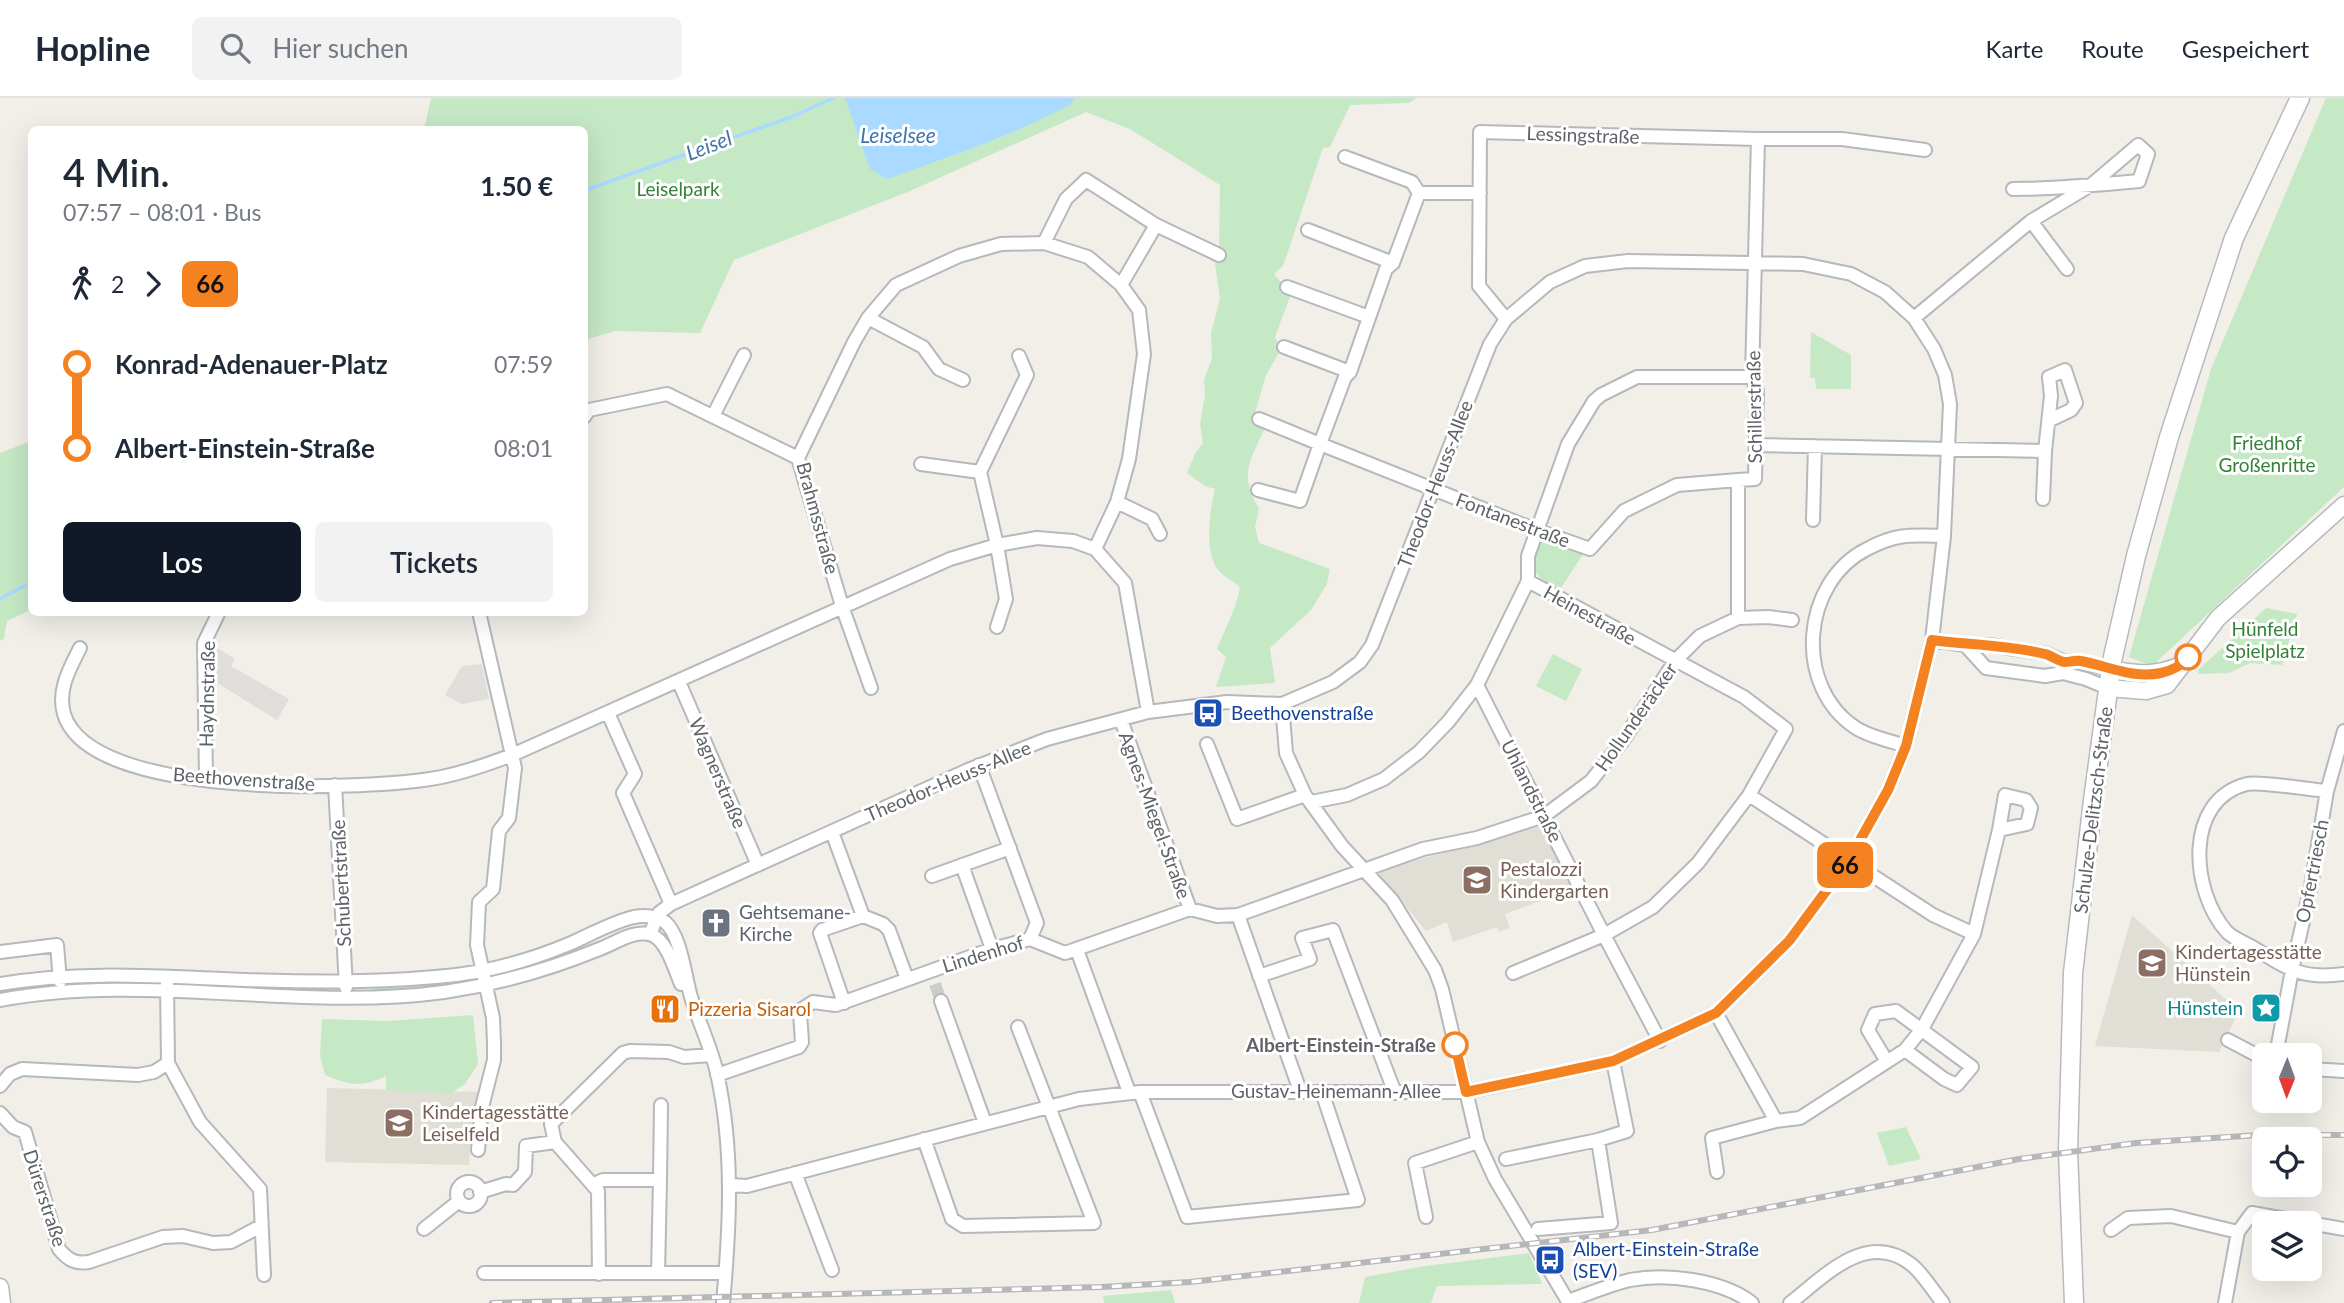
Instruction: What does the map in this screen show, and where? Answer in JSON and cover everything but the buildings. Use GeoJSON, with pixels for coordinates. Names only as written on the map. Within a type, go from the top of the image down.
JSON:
{"type":"FeatureCollection","features":[{"type":"Feature","properties":{"kind":"main road","name":"Schulze-Delitzsch-Straße"},"geometry":{"type":"LineString","coordinates":[[2074,1303],[2068,1151],[2073,973],[2110,670],[2136,556],[2169,437],[2234,238],[2300,98]]}},
{"type":"Feature","properties":{"kind":"street","name":"Lessingstraße"},"geometry":{"type":"LineString","coordinates":[[1506,319],[1479,286],[1480,132],[1758,139]]}},
{"type":"Feature","properties":{"kind":"street"},"geometry":{"type":"LineString","coordinates":[[1754,263],[1758,139],[1842,139],[1925,150]]}},
{"type":"Feature","properties":{"kind":"street"},"geometry":{"type":"LineString","coordinates":[[1345,157],[1412,182],[1419,193]]}},
{"type":"Feature","properties":{"kind":"street"},"geometry":{"type":"LineString","coordinates":[[1045,243],[1066,200],[1086,180],[1156,225],[1219,255]]}},
{"type":"Feature","properties":{"kind":"street"},"geometry":{"type":"LineString","coordinates":[[1914,318],[2031,221],[2091,185],[2013,189]]}},
{"type":"Feature","properties":{"kind":"street"},"geometry":{"type":"LineString","coordinates":[[1419,193],[1480,193]]}},
{"type":"Feature","properties":{"kind":"street"},"geometry":{"type":"LineString","coordinates":[[1258,490],[1300,501],[1386,269],[1393,263],[1419,193]]}},
{"type":"Feature","properties":{"kind":"street"},"geometry":{"type":"LineString","coordinates":[[2031,221],[2067,269]]}},
{"type":"Feature","properties":{"kind":"street"},"geometry":{"type":"LineString","coordinates":[[1121,285],[1156,225]]}},
{"type":"Feature","properties":{"kind":"street"},"geometry":{"type":"LineString","coordinates":[[1308,230],[1393,263]]}},
{"type":"Feature","properties":{"kind":"street","name":"Brahmsstraße"},"geometry":{"type":"LineString","coordinates":[[871,688],[842,606],[799,458],[854,342],[868,318],[896,285],[959,256],[1001,244],[1045,243],[1088,257],[1121,285],[1139,310],[1144,354],[1129,459],[1117,502],[1095,549]]}},
{"type":"Feature","properties":{"kind":"street","name":"Theodor-Heuss-Allee"},"geometry":{"type":"LineString","coordinates":[[650,934],[664,908],[671,904],[979,765],[1047,739],[1148,712],[1227,702],[1282,704],[1334,682],[1360,662],[1372,645],[1490,344],[1506,319],[1550,282],[1586,265],[1628,261],[1803,264],[1851,274],[1885,292],[1914,318],[1934,349],[1945,375],[1950,404],[1944,536],[1932,640]]}},
{"type":"Feature","properties":{"kind":"street","name":"Schillerstraße"},"geometry":{"type":"LineString","coordinates":[[1738,618],[1738,480],[1755,480],[1757,391],[1752,377],[1754,263]]}},
{"type":"Feature","properties":{"kind":"street"},"geometry":{"type":"LineString","coordinates":[[1287,287],[1369,317]]}},
{"type":"Feature","properties":{"kind":"street"},"geometry":{"type":"LineString","coordinates":[[868,318],[923,347],[939,369],[963,380]]}},
{"type":"Feature","properties":{"kind":"street"},"geometry":{"type":"LineString","coordinates":[[1284,347],[1350,372]]}},
{"type":"Feature","properties":{"kind":"street"},"geometry":{"type":"LineString","coordinates":[[713,416],[744,355]]}},
{"type":"Feature","properties":{"kind":"street"},"geometry":{"type":"LineString","coordinates":[[997,628],[1006,599],[980,472],[1027,375],[1019,356]]}},
{"type":"Feature","properties":{"kind":"street","name":"Heinestraße"},"geometry":{"type":"LineString","coordinates":[[1604,934],[1653,907],[1698,863],[1749,795],[1786,729],[1744,697],[1528,581],[1528,556],[1568,444],[1594,401],[1601,395],[1636,377],[1752,377]]}},
{"type":"Feature","properties":{"kind":"street"},"geometry":{"type":"LineString","coordinates":[[588,411],[667,394],[799,458]]}},
{"type":"Feature","properties":{"kind":"street","name":"Fontanestraße"},"geometry":{"type":"LineString","coordinates":[[1259,419],[1590,549],[1624,511],[1677,485],[1738,480]]}},
{"type":"Feature","properties":{"kind":"street"},"geometry":{"type":"LineString","coordinates":[[2043,499],[2045,451],[2050,420]]}},
{"type":"Feature","properties":{"kind":"street"},"geometry":{"type":"LineString","coordinates":[[1756,445],[2045,451]]}},
{"type":"Feature","properties":{"kind":"street"},"geometry":{"type":"LineString","coordinates":[[1813,520],[1815,446]]}},
{"type":"Feature","properties":{"kind":"street"},"geometry":{"type":"LineString","coordinates":[[921,464],[980,472]]}},
{"type":"Feature","properties":{"kind":"street"},"geometry":{"type":"LineString","coordinates":[[1117,502],[1152,519],[1160,534]]}},
{"type":"Feature","properties":{"kind":"street"},"geometry":{"type":"LineString","coordinates":[[1932,640],[2047,654],[2064,667],[2108,688],[2147,691],[2167,685],[2218,618],[2344,505]]}},
{"type":"Feature","properties":{"kind":"street"},"geometry":{"type":"LineString","coordinates":[[1906,746],[1856,728],[1826,700],[1814,656],[1814,623],[1819,603],[1832,578],[1864,550],[1900,535],[1944,536]]}},
{"type":"Feature","properties":{"kind":"street","name":"Beethovenstraße"},"geometry":{"type":"LineString","coordinates":[[80,648],[63,685],[62,701],[69,726],[81,740],[96,751],[128,765],[206,780],[302,786],[432,779],[491,764],[950,559],[997,545],[1037,538],[1073,541],[1095,549]]}},
{"type":"Feature","properties":{"kind":"street"},"geometry":{"type":"LineString","coordinates":[[1095,549],[1125,583],[1148,712]]}},
{"type":"Feature","properties":{"kind":"street"},"geometry":{"type":"LineString","coordinates":[[1207,744],[1237,819],[1308,798],[1347,795],[1384,779],[1419,752],[1448,722],[1477,685],[1528,581]]}},
{"type":"Feature","properties":{"kind":"street","name":"Haydnstraße"},"geometry":{"type":"LineString","coordinates":[[206,780],[203,649],[207,632],[217,616]]}},
{"type":"Feature","properties":{"kind":"street"},"geometry":{"type":"LineString","coordinates":[[478,1150],[482,1107],[494,1060],[493,1018],[477,945],[479,902],[493,889],[499,831],[509,818],[514,768],[480,616]]}},
{"type":"Feature","properties":{"kind":"street","name":"Hollunderäcker"},"geometry":{"type":"LineString","coordinates":[[1364,871],[1373,865],[1423,849],[1477,838],[1544,816],[1591,781],[1624,739],[1675,661],[1700,636],[1738,618],[1768,617],[1792,620]]}},
{"type":"Feature","properties":{"kind":"street","name":"Gustav-Heinemann-Allee"},"geometry":{"type":"LineString","coordinates":[[731,1185],[747,1185],[796,1173],[1048,1105],[1134,1092],[1466,1092],[1613,1061],[1661,1041],[1716,1013],[1789,941],[1849,860],[1888,790],[1906,746],[1932,640]]}},
{"type":"Feature","properties":{"kind":"street"},"geometry":{"type":"LineString","coordinates":[[1965,645],[1986,668],[2045,676],[2081,661],[2110,670],[2138,674],[2161,673],[2184,664]]}},
{"type":"Feature","properties":{"kind":"street","name":"Wagnerstraße"},"geometry":{"type":"LineString","coordinates":[[679,682],[758,865]]}},
{"type":"Feature","properties":{"kind":"street","name":"Uhlandstraße"},"geometry":{"type":"LineString","coordinates":[[1477,685],[1661,1041]]}},
{"type":"Feature","properties":{"kind":"street"},"geometry":{"type":"LineString","coordinates":[[1282,704],[1286,753],[1308,798],[1342,846],[1392,901],[1435,970],[1442,989],[1478,1142],[1496,1179],[1568,1302],[1631,1280],[1671,1277],[1710,1283],[1752,1303]]}},
{"type":"Feature","properties":{"kind":"street"},"geometry":{"type":"LineString","coordinates":[[608,713],[635,774],[623,793],[671,904]]}},
{"type":"Feature","properties":{"kind":"street","name":"Agnes-Miegel-Straße"},"geometry":{"type":"LineString","coordinates":[[1121,720],[1190,909]]}},
{"type":"Feature","properties":{"kind":"street","name":"Opfertriesch"},"geometry":{"type":"LineString","coordinates":[[2279,1043],[2327,791],[2344,731]]}},
{"type":"Feature","properties":{"kind":"street"},"geometry":{"type":"LineString","coordinates":[[979,765],[1037,923],[1030,939]]}},
{"type":"Feature","properties":{"kind":"street"},"geometry":{"type":"LineString","coordinates":[[2327,791],[2249,784],[2220,797],[2208,812],[2199,844],[2204,892],[2228,933],[2291,970],[2320,977],[2344,974]]}},
{"type":"Feature","properties":{"kind":"street","name":"Schubertstraße"},"geometry":{"type":"LineString","coordinates":[[335,785],[346,981]]}},
{"type":"Feature","properties":{"kind":"street"},"geometry":{"type":"LineString","coordinates":[[1749,795],[1933,915],[1974,934]]}},
{"type":"Feature","properties":{"kind":"street"},"geometry":{"type":"LineString","coordinates":[[1717,1172],[1712,1138],[1776,1121],[1800,1118],[1905,1049],[1922,1029],[1974,934],[1999,830]]}},
{"type":"Feature","properties":{"kind":"street"},"geometry":{"type":"LineString","coordinates":[[832,832],[863,916]]}},
{"type":"Feature","properties":{"kind":"street"},"geometry":{"type":"LineString","coordinates":[[932,876],[1010,848]]}},
{"type":"Feature","properties":{"kind":"street"},"geometry":{"type":"LineString","coordinates":[[962,865],[992,949]]}},
{"type":"Feature","properties":{"kind":"street"},"geometry":{"type":"LineString","coordinates":[[1190,909],[1217,916],[1238,915],[1364,871]]}},
{"type":"Feature","properties":{"kind":"street","name":"Lindenhof"},"geometry":{"type":"LineString","coordinates":[[717,1074],[799,1047],[802,1042],[800,1013],[808,1004],[818,1002],[832,1006],[844,1003],[992,949],[1030,939],[1065,953],[1190,909]]}},
{"type":"Feature","properties":{"kind":"street"},"geometry":{"type":"LineString","coordinates":[[1238,915],[1294,1073],[1297,1092]]}},
{"type":"Feature","properties":{"kind":"street"},"geometry":{"type":"LineString","coordinates":[[844,1003],[820,933],[822,930],[863,916],[883,924],[889,930],[907,979]]}},
{"type":"Feature","properties":{"kind":"street"},"geometry":{"type":"LineString","coordinates":[[0,984],[60,976],[109,974],[346,981],[422,979],[482,971],[542,955],[632,917],[657,918],[666,923],[674,934],[690,995],[717,1074],[729,1148],[731,1185],[723,1303]]}},
{"type":"Feature","properties":{"kind":"street"},"geometry":{"type":"LineString","coordinates":[[1259,976],[1310,958],[1302,938],[1333,930],[1395,1093]]}},
{"type":"Feature","properties":{"kind":"street"},"geometry":{"type":"LineString","coordinates":[[0,1000],[61,992],[167,990],[346,998],[419,995],[486,984],[547,969],[635,934],[650,934],[660,941],[682,986],[690,995]]}},
{"type":"Feature","properties":{"kind":"street"},"geometry":{"type":"LineString","coordinates":[[1513,973],[1604,934]]}},
{"type":"Feature","properties":{"kind":"street"},"geometry":{"type":"LineString","coordinates":[[0,952],[57,945],[61,992]]}},
{"type":"Feature","properties":{"kind":"street"},"geometry":{"type":"LineString","coordinates":[[1077,950],[1187,1217],[1358,1200],[1322,1092]]}},
{"type":"Feature","properties":{"kind":"street"},"geometry":{"type":"LineString","coordinates":[[930,971],[935,984]]}},
{"type":"Feature","properties":{"kind":"street"},"geometry":{"type":"LineString","coordinates":[[167,976],[168,1063],[200,1122],[260,1189],[264,1275]]}},
{"type":"Feature","properties":{"kind":"street"},"geometry":{"type":"LineString","coordinates":[[346,981],[346,998]]}},
{"type":"Feature","properties":{"kind":"street"},"geometry":{"type":"LineString","coordinates":[[941,1001],[985,1123]]}},
{"type":"Feature","properties":{"kind":"street"},"geometry":{"type":"LineString","coordinates":[[1886,1060],[1868,1030],[1875,1014],[1896,1012],[1972,1067],[1957,1085],[1944,1079],[1905,1049]]}},
{"type":"Feature","properties":{"kind":"street"},"geometry":{"type":"LineString","coordinates":[[1716,1013],[1776,1121]]}},
{"type":"Feature","properties":{"kind":"street"},"geometry":{"type":"LineString","coordinates":[[924,1139],[952,1219],[963,1226],[1094,1223],[1018,1027]]}},
{"type":"Feature","properties":{"kind":"street"},"geometry":{"type":"LineString","coordinates":[[2228,1040],[2252,1053]]}},
{"type":"Feature","properties":{"kind":"street"},"geometry":{"type":"LineString","coordinates":[[599,1274],[599,1198],[594,1184],[557,1144],[551,1125],[624,1053],[630,1051],[669,1052],[684,1056],[712,1055]]}},
{"type":"Feature","properties":{"kind":"street"},"geometry":{"type":"LineString","coordinates":[[1506,1159],[1598,1140],[1627,1131],[1613,1061]]}},
{"type":"Feature","properties":{"kind":"street"},"geometry":{"type":"LineString","coordinates":[[0,1086],[10,1074],[22,1069],[138,1075],[154,1072],[168,1063]]}},
{"type":"Feature","properties":{"kind":"street"},"geometry":{"type":"LineString","coordinates":[[2322,1070],[2344,1071]]}},
{"type":"Feature","properties":{"kind":"street"},"geometry":{"type":"LineString","coordinates":[[658,1273],[661,1105]]}},
{"type":"Feature","properties":{"kind":"street","name":"Dürerstraße"},"geometry":{"type":"LineString","coordinates":[[0,1112],[13,1127],[24,1132],[59,1250],[66,1259],[79,1264],[89,1262],[163,1237],[183,1237],[213,1243],[231,1242],[261,1226]]}},
{"type":"Feature","properties":{"kind":"street"},"geometry":{"type":"LineString","coordinates":[[1538,1229],[1611,1223],[1598,1140]]}},
{"type":"Feature","properties":{"kind":"street"},"geometry":{"type":"LineString","coordinates":[[1426,1217],[1415,1163],[1478,1142]]}},
{"type":"Feature","properties":{"kind":"street"},"geometry":{"type":"LineString","coordinates":[[424,1229],[459,1201],[465,1206],[473,1206],[480,1199],[481,1192],[506,1184],[513,1185],[525,1172],[526,1146],[557,1144]]}},
{"type":"Feature","properties":{"kind":"street"},"geometry":{"type":"LineString","coordinates":[[796,1173],[832,1270]]}},
{"type":"Feature","properties":{"kind":"street"},"geometry":{"type":"LineString","coordinates":[[594,1184],[603,1180],[660,1180]]}},
{"type":"Feature","properties":{"kind":"street"},"geometry":{"type":"LineString","coordinates":[[2225,1303],[2238,1232],[2252,1213],[2344,1229]]}},
{"type":"Feature","properties":{"kind":"street"},"geometry":{"type":"LineString","coordinates":[[2111,1230],[2128,1218],[2171,1216],[2238,1232]]}},
{"type":"Feature","properties":{"kind":"street"},"geometry":{"type":"LineString","coordinates":[[1790,1303],[1847,1260],[1868,1251],[1899,1256],[1914,1266],[1943,1303]]}},
{"type":"Feature","properties":{"kind":"street"},"geometry":{"type":"LineString","coordinates":[[484,1272],[725,1273]]}},
{"type":"Feature","properties":{"kind":"street"},"geometry":{"type":"LineString","coordinates":[[0,1287],[2,1303]]}},
{"type":"Feature","properties":{"kind":"shaded area"},"geometry":{"type":"Polygon","coordinates":[[[214,646],[235,659],[231,666],[289,699],[277,720],[211,679],[208,659],[214,646]]]}},
{"type":"Feature","properties":{"kind":"shaded area"},"geometry":{"type":"Polygon","coordinates":[[[482,664],[489,699],[462,704],[445,695],[462,666],[482,664]]]}},
{"type":"Feature","properties":{"kind":"shaded area","name":"Pestalozzi Kindergarten"},"geometry":{"type":"Polygon","coordinates":[[[1545,825],[1573,889],[1505,914],[1510,928],[1499,932],[1497,927],[1453,942],[1447,922],[1426,931],[1377,871],[1545,825]]]}},
{"type":"Feature","properties":{"kind":"shaded area","name":"Kindertagesstätte Hünstein"},"geometry":{"type":"Polygon","coordinates":[[[2132,915],[2239,1011],[2219,1052],[2095,1046],[2132,915]]]}},
{"type":"Feature","properties":{"kind":"shaded area","name":"Kindertagesstätte Leiselfeld"},"geometry":{"type":"Polygon","coordinates":[[[327,1088],[479,1092],[471,1133],[469,1165],[325,1162],[327,1088]]]}},
{"type":"Feature","properties":{"kind":"green space","name":"Leiselpark"},"geometry":{"type":"Polygon","coordinates":[[[431,98],[1416,98],[1409,103],[1350,105],[1330,147],[1323,148],[1283,266],[1274,274],[1291,294],[1275,337],[1281,349],[1266,375],[1255,413],[1265,428],[1248,468],[1249,487],[1259,509],[1255,527],[1259,543],[1330,569],[1327,584],[1311,610],[1270,648],[1275,683],[1216,687],[1226,657],[1217,649],[1234,610],[1240,587],[1220,571],[1212,557],[1209,527],[1215,489],[1205,486],[1187,473],[1203,443],[1200,424],[1205,395],[1204,380],[1212,358],[1211,333],[1220,299],[1215,264],[1219,255],[1220,185],[1130,129],[1086,112],[910,191],[734,260],[700,333],[615,331],[588,339],[588,126],[425,126],[431,98]]]}},
{"type":"Feature","properties":{"kind":"green space","name":"Friedhof Großenritte"},"geometry":{"type":"Polygon","coordinates":[[[2326,98],[2344,98],[2344,487],[2152,666],[2129,657],[2211,369],[2326,98]]]}},
{"type":"Feature","properties":{"kind":"green space"},"geometry":{"type":"Polygon","coordinates":[[[1811,332],[1851,355],[1851,389],[1816,389],[1815,378],[1810,378],[1811,332]]]}},
{"type":"Feature","properties":{"kind":"green space"},"geometry":{"type":"Polygon","coordinates":[[[28,442],[28,611],[7,621],[4,638],[0,641],[0,453],[28,442]]]}},
{"type":"Feature","properties":{"kind":"green space"},"geometry":{"type":"Polygon","coordinates":[[[1541,538],[1585,551],[1559,591],[1538,575],[1531,562],[1534,546],[1541,538]]]}},
{"type":"Feature","properties":{"kind":"green space","name":"Hünfeld Spielplatz"},"geometry":{"type":"Polygon","coordinates":[[[2266,608],[2297,614],[2282,665],[2250,663],[2229,673],[2199,674],[2198,670],[2266,608]]]}},
{"type":"Feature","properties":{"kind":"green space"},"geometry":{"type":"Polygon","coordinates":[[[1553,654],[1582,669],[1566,701],[1536,686],[1553,654]]]}},
{"type":"Feature","properties":{"kind":"green space"},"geometry":{"type":"Polygon","coordinates":[[[463,978],[463,983],[374,993],[373,986],[463,978]]]}},
{"type":"Feature","properties":{"kind":"green space"},"geometry":{"type":"Polygon","coordinates":[[[473,1015],[478,1064],[465,1084],[451,1093],[386,1090],[386,1076],[356,1084],[325,1075],[320,1056],[322,1019],[388,1021],[473,1015]]]}},
{"type":"Feature","properties":{"kind":"green space"},"geometry":{"type":"Polygon","coordinates":[[[1906,1127],[1921,1159],[1889,1166],[1877,1133],[1906,1127]]]}},
{"type":"Feature","properties":{"kind":"green space"},"geometry":{"type":"Polygon","coordinates":[[[1529,1253],[1542,1284],[1437,1286],[1431,1303],[1359,1303],[1365,1277],[1425,1266],[1529,1253]]]}},
{"type":"Feature","properties":{"kind":"green space"},"geometry":{"type":"Polygon","coordinates":[[[1171,1290],[1175,1303],[1104,1303],[1103,1296],[1171,1290]]]}},
{"type":"Feature","properties":{"kind":"water","name":"Leiselsee"},"geometry":{"type":"Polygon","coordinates":[[[845,98],[1074,98],[1070,105],[1020,129],[887,179],[870,169],[845,98]]]}},
{"type":"Feature","properties":{"kind":"waterway","name":"Leisel"},"geometry":{"type":"LineString","coordinates":[[588,191],[794,116],[833,98]]}},
{"type":"Feature","properties":{"kind":"waterway","name":"Leisel"},"geometry":{"type":"LineString","coordinates":[[0,599],[28,584]]}},
{"type":"Feature","properties":{"kind":"tunnel"},"geometry":{"type":"LineString","coordinates":[[935,984],[941,1001]]}},
{"type":"Feature","properties":{"kind":"railway"},"geometry":{"type":"LineString","coordinates":[[492,1303],[1101,1287],[1190,1282],[1652,1230],[2019,1159],[2136,1143],[2259,1135],[2344,1135]]}},
{"type":"Feature","properties":{"kind":"bus line","name":"66"},"geometry":{"type":"LineString","coordinates":[[1455,1045],[1466,1092],[1613,1061],[1661,1041],[1716,1013],[1789,941],[1849,860],[1888,790],[1906,746],[1932,640],[2047,654],[2065,662],[2081,661],[2110,670],[2138,674],[2161,673],[2184,664],[2188,657]]}},
{"type":"Feature","properties":{"kind":"place","name":"Beethovenstraße"},"geometry":{"type":"Point","coordinates":[1208,713]}},
{"type":"Feature","properties":{"kind":"place","name":"Pestalozzi Kindergarten"},"geometry":{"type":"Point","coordinates":[1477,880]}},
{"type":"Feature","properties":{"kind":"place","name":"Gehtsemane- Kirche"},"geometry":{"type":"Point","coordinates":[716,923]}},
{"type":"Feature","properties":{"kind":"place","name":"Kindertagesstätte Hünstein"},"geometry":{"type":"Point","coordinates":[2152,963]}},
{"type":"Feature","properties":{"kind":"place","name":"Hünstein"},"geometry":{"type":"Point","coordinates":[2266,1008]}},
{"type":"Feature","properties":{"kind":"place","name":"Pizzeria Sisarol"},"geometry":{"type":"Point","coordinates":[665,1009]}},
{"type":"Feature","properties":{"kind":"place","name":"Albert-Einstein-Straße"},"geometry":{"type":"Point","coordinates":[1455,1045]}},
{"type":"Feature","properties":{"kind":"place","name":"Kindertagesstätte Leiselfeld"},"geometry":{"type":"Point","coordinates":[399,1123]}},
{"type":"Feature","properties":{"kind":"place","name":"Albert-Einstein-Straße (SEV)"},"geometry":{"type":"Point","coordinates":[1550,1260]}}]}
